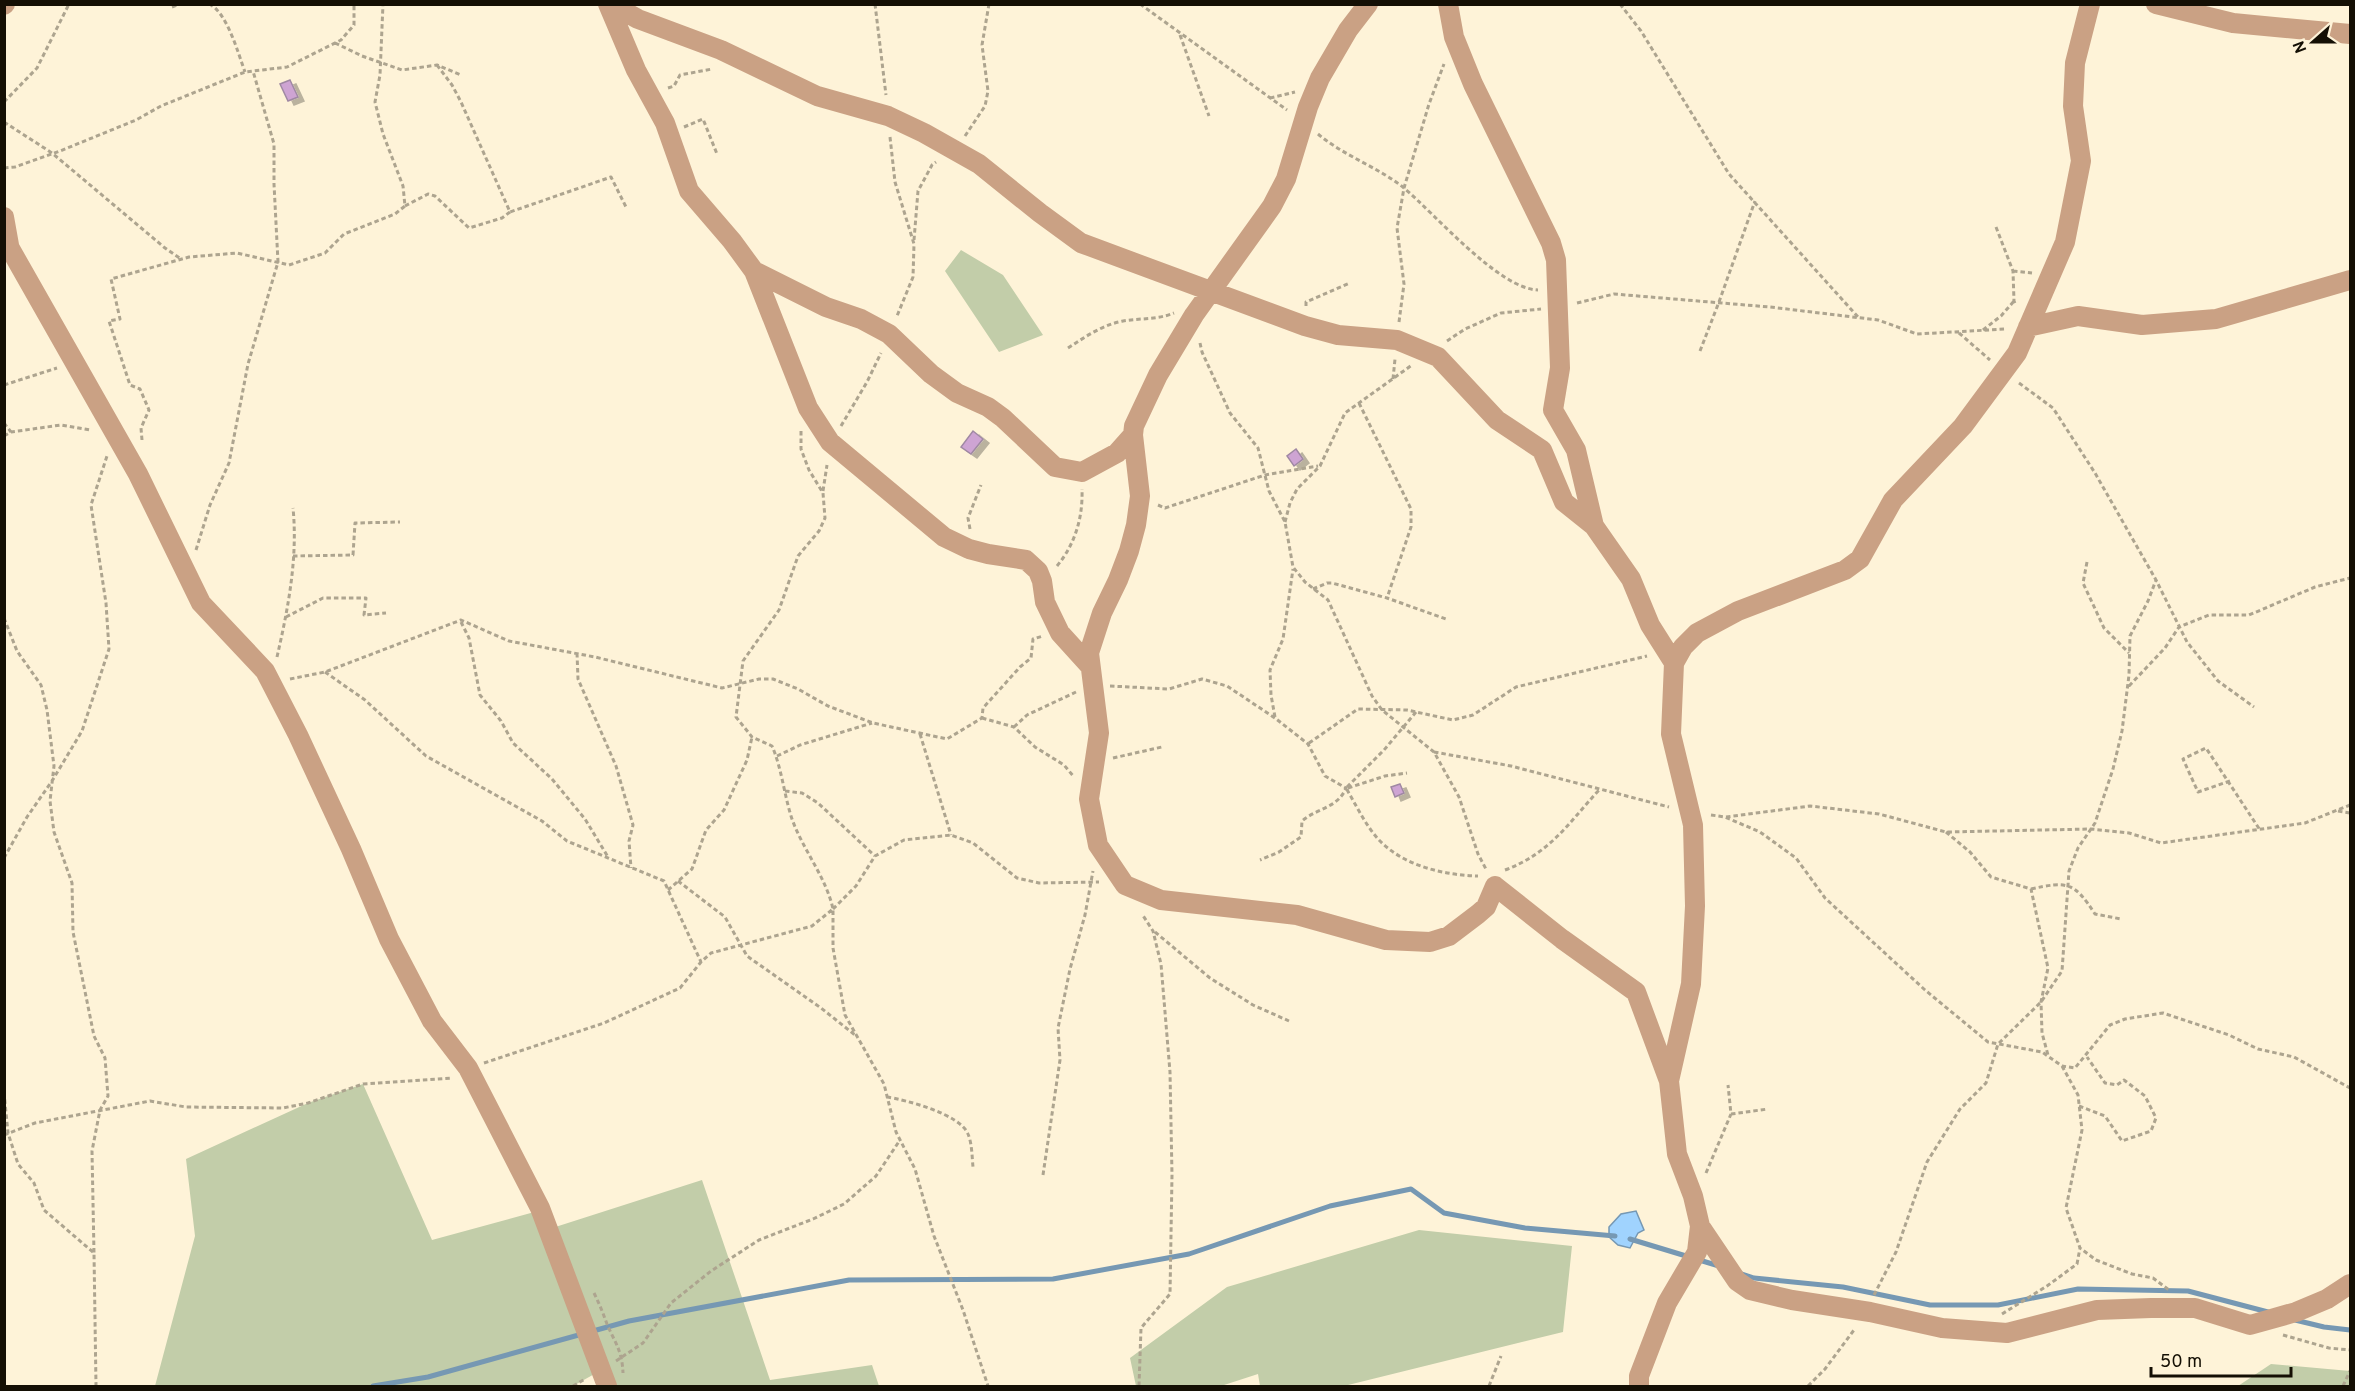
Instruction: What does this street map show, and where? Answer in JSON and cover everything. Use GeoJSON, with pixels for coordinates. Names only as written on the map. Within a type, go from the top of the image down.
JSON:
{"type":"FeatureCollection","features":[{"type":"Feature","properties":{"kind":"street"},"geometry":{"type":"LineString","coordinates":[[610,4],[636,70],[668,133],[689,191],[732,241],[754,271],[808,408],[830,442],[944,537],[969,549],[994,556],[1026,560],[1038,571],[1045,602],[1060,633],[1090,675]]}},
{"type":"Feature","properties":{"kind":"street"},"geometry":{"type":"LineString","coordinates":[[610,4],[638,19],[721,50],[817,96],[888,116],[956,150],[979,164],[1081,243],[1305,326],[1338,335],[1397,340],[1438,357],[1497,420],[1542,450],[1564,502],[1594,526],[1631,579],[1650,626],[1671,658],[1671,734],[1693,825],[1695,906],[1691,984],[1669,1081]]}},
{"type":"Feature","properties":{"kind":"street"},"geometry":{"type":"LineString","coordinates":[[1368,4],[1348,30],[1320,78],[1308,107],[1286,179],[1272,207],[1211,292],[1188,313],[1134,426],[1140,496],[1129,551],[1095,631],[1089,653],[1099,734],[1089,799],[1098,845],[1125,885],[1161,900],[1298,915],[1386,940],[1430,942],[1449,936],[1486,907],[1492,881],[1562,939],[1636,992],[1669,1081],[1677,1154],[1693,1196],[1700,1226],[1697,1252],[1667,1303],[1640,1376],[1639,1386]]}},
{"type":"Feature","properties":{"kind":"street"},"geometry":{"type":"LineString","coordinates":[[1448,4],[1454,37],[1473,84],[1551,243],[1556,260],[1560,368],[1553,410],[1576,450],[1594,526]]}},
{"type":"Feature","properties":{"kind":"street"},"geometry":{"type":"LineString","coordinates":[[1671,658],[1697,633],[1738,610],[1845,570],[1860,559],[1893,500],[1963,426],[2017,353],[2066,242],[2081,160],[2073,106],[2075,63],[2091,4]]}},
{"type":"Feature","properties":{"kind":"street"},"geometry":{"type":"LineString","coordinates":[[2156,4],[2233,23],[2350,34]]}},
{"type":"Feature","properties":{"kind":"street"},"geometry":{"type":"LineString","coordinates":[[4,216],[7,241],[138,474],[201,603],[265,671],[346,838],[389,939],[432,1020],[471,1072],[540,1208],[604,1378]]}},
{"type":"Feature","properties":{"kind":"street"},"geometry":{"type":"LineString","coordinates":[[754,271],[826,307],[861,320],[889,334],[931,374],[957,393],[988,407],[1003,418],[1055,467],[1082,472],[1117,453],[1133,435]]}},
{"type":"Feature","properties":{"kind":"street"},"geometry":{"type":"LineString","coordinates":[[2028,327],[2078,316],[2142,325],[2216,319],[2350,280]]}},
{"type":"Feature","properties":{"kind":"street"},"geometry":{"type":"LineString","coordinates":[[1700,1226],[1737,1281],[1750,1290],[1792,1300],[1866,1311],[1942,1328],[2007,1333],[2097,1310],[2151,1308],[2195,1308],[2250,1325],[2296,1312],[2327,1299],[2350,1284]]}},
{"type":"Feature","properties":{"kind":"path"},"geometry":{"type":"LineString","coordinates":[[4,102],[37,68],[69,4]]}},
{"type":"Feature","properties":{"kind":"path"},"geometry":{"type":"LineString","coordinates":[[172,7],[180,4]]}},
{"type":"Feature","properties":{"kind":"path"},"geometry":{"type":"LineString","coordinates":[[209,4],[215,7],[231,32],[245,72]]}},
{"type":"Feature","properties":{"kind":"path"},"geometry":{"type":"LineString","coordinates":[[4,168],[15,167],[136,120],[161,106],[245,72],[287,67],[335,43],[354,26],[354,4]]}},
{"type":"Feature","properties":{"kind":"path"},"geometry":{"type":"LineString","coordinates":[[383,4],[375,102],[383,134],[403,186],[405,206]]}},
{"type":"Feature","properties":{"kind":"path"},"geometry":{"type":"LineString","coordinates":[[875,4],[895,182],[914,244]]}},
{"type":"Feature","properties":{"kind":"path"},"geometry":{"type":"LineString","coordinates":[[988,1386],[963,1310],[934,1236],[915,1169],[900,1140],[884,1084],[845,1015],[833,948],[833,909],[830,895],[792,818],[777,756],[772,746],[752,737],[736,717],[743,661],[778,610],[798,556],[819,531],[825,519],[823,493],[830,442],[867,382],[913,277],[918,191],[932,165],[956,150],[985,106],[988,91],[982,45],[989,4]]}},
{"type":"Feature","properties":{"kind":"path"},"geometry":{"type":"LineString","coordinates":[[1140,4],[1304,122],[1330,144],[1404,188],[1487,264],[1513,283],[1526,290],[1559,299]]}},
{"type":"Feature","properties":{"kind":"path"},"geometry":{"type":"LineString","coordinates":[[1620,4],[1641,31],[1729,174],[1859,318]]}},
{"type":"Feature","properties":{"kind":"path"},"geometry":{"type":"LineString","coordinates":[[1179,33],[1209,116]]}},
{"type":"Feature","properties":{"kind":"path"},"geometry":{"type":"LineString","coordinates":[[1393,379],[1404,284],[1397,228],[1404,188],[1429,104],[1454,37]]}},
{"type":"Feature","properties":{"kind":"path"},"geometry":{"type":"LineString","coordinates":[[335,43],[362,56],[402,70],[437,65],[461,75]]}},
{"type":"Feature","properties":{"kind":"path"},"geometry":{"type":"LineString","coordinates":[[437,65],[461,102],[510,213]]}},
{"type":"Feature","properties":{"kind":"path"},"geometry":{"type":"LineString","coordinates":[[649,94],[674,86],[680,75],[712,69]]}},
{"type":"Feature","properties":{"kind":"path"},"geometry":{"type":"LineString","coordinates":[[190,545],[195,554],[210,506],[229,463],[248,364],[278,262],[274,144],[253,71]]}},
{"type":"Feature","properties":{"kind":"path"},"geometry":{"type":"LineString","coordinates":[[668,133],[703,119],[717,154]]}},
{"type":"Feature","properties":{"kind":"path"},"geometry":{"type":"LineString","coordinates":[[4,122],[52,153],[181,259]]}},
{"type":"Feature","properties":{"kind":"path"},"geometry":{"type":"LineString","coordinates":[[142,446],[141,428],[149,410],[140,389],[130,385],[109,321],[120,319],[111,279],[181,259],[237,253],[289,265],[324,253],[344,234],[395,214],[428,194],[435,196],[469,228],[611,177],[627,209]]}},
{"type":"Feature","properties":{"kind":"path"},"geometry":{"type":"LineString","coordinates":[[1700,351],[1755,201]]}},
{"type":"Feature","properties":{"kind":"path"},"geometry":{"type":"LineString","coordinates":[[1285,522],[1297,489],[1320,466],[1345,413],[1465,329],[1501,313],[1559,299],[1614,294],[1878,320],[1917,334],[2028,327],[2014,301],[2013,271],[1996,227]]}},
{"type":"Feature","properties":{"kind":"path"},"geometry":{"type":"LineString","coordinates":[[1305,326],[1306,302],[1350,283]]}},
{"type":"Feature","properties":{"kind":"path"},"geometry":{"type":"LineString","coordinates":[[1983,330],[2001,316],[2014,301]]}},
{"type":"Feature","properties":{"kind":"path"},"geometry":{"type":"LineString","coordinates":[[1068,348],[1095,331],[1113,324],[1188,313],[1202,352],[1230,413],[1258,448],[1269,492],[1285,522],[1293,567],[1283,639],[1270,670],[1275,718]]}},
{"type":"Feature","properties":{"kind":"path"},"geometry":{"type":"LineString","coordinates":[[1958,332],[2003,371],[2053,408],[2096,473],[2156,579],[2187,642],[2218,681],[2254,706]]}},
{"type":"Feature","properties":{"kind":"path"},"geometry":{"type":"LineString","coordinates":[[4,385],[75,362]]}},
{"type":"Feature","properties":{"kind":"path"},"geometry":{"type":"LineString","coordinates":[[1359,403],[1411,509],[1411,527],[1387,598]]}},
{"type":"Feature","properties":{"kind":"path"},"geometry":{"type":"LineString","coordinates":[[808,408],[800,436],[801,449],[809,470],[823,493]]}},
{"type":"Feature","properties":{"kind":"path"},"geometry":{"type":"LineString","coordinates":[[4,423],[10,432]]}},
{"type":"Feature","properties":{"kind":"path"},"geometry":{"type":"LineString","coordinates":[[4,436],[10,432],[61,425],[115,433],[91,505],[106,603],[109,649],[82,731],[27,817],[4,858]]}},
{"type":"Feature","properties":{"kind":"path"},"geometry":{"type":"LineString","coordinates":[[1140,496],[1165,508],[1265,475],[1320,466]]}},
{"type":"Feature","properties":{"kind":"path"},"geometry":{"type":"LineString","coordinates":[[1043,586],[1067,554],[1077,531],[1082,496],[1082,472]]}},
{"type":"Feature","properties":{"kind":"path"},"geometry":{"type":"LineString","coordinates":[[969,549],[971,536],[968,518],[981,485]]}},
{"type":"Feature","properties":{"kind":"path"},"geometry":{"type":"LineString","coordinates":[[292,508],[296,538],[286,617],[277,660],[265,671],[282,678],[291,679],[325,672],[460,620],[509,641],[577,653],[722,688],[773,679],[828,706],[873,723],[920,734],[947,739],[982,718],[1014,727],[1035,747],[1064,765],[1089,799]]}},
{"type":"Feature","properties":{"kind":"path"},"geometry":{"type":"LineString","coordinates":[[293,556],[354,555],[355,523],[400,522]]}},
{"type":"Feature","properties":{"kind":"path"},"geometry":{"type":"LineString","coordinates":[[2087,562],[2083,583],[2104,628],[2130,654]]}},
{"type":"Feature","properties":{"kind":"path"},"geometry":{"type":"LineString","coordinates":[[1293,567],[1313,589],[1328,600],[1372,696],[1382,710],[1434,752],[1459,797],[1478,854],[1492,881]]}},
{"type":"Feature","properties":{"kind":"path"},"geometry":{"type":"LineString","coordinates":[[2127,688],[2180,627],[2208,615],[2248,615],[2315,588],[2350,578]]}},
{"type":"Feature","properties":{"kind":"path"},"geometry":{"type":"LineString","coordinates":[[1808,1386],[1825,1369],[1866,1311],[1896,1252],[1927,1162],[1960,1109],[1986,1083],[1998,1044],[2041,1002],[2062,971],[2069,871],[2078,848],[2095,823],[2113,769],[2122,730],[2130,636],[2148,601],[2156,579]]}},
{"type":"Feature","properties":{"kind":"path"},"geometry":{"type":"LineString","coordinates":[[1313,589],[1332,583],[1387,598],[1446,619]]}},
{"type":"Feature","properties":{"kind":"path"},"geometry":{"type":"LineString","coordinates":[[286,617],[323,598],[366,598],[364,615],[386,613]]}},
{"type":"Feature","properties":{"kind":"path"},"geometry":{"type":"LineString","coordinates":[[4,618],[17,651],[41,685],[47,710],[54,765],[50,801],[54,832],[72,883],[73,932],[94,1036],[105,1058],[108,1096],[100,1110],[92,1151],[96,1386]]}},
{"type":"Feature","properties":{"kind":"path"},"geometry":{"type":"LineString","coordinates":[[460,620],[470,638],[480,695],[501,721],[513,743],[552,778],[585,819],[609,859]]}},
{"type":"Feature","properties":{"kind":"path"},"geometry":{"type":"LineString","coordinates":[[982,718],[983,708],[1031,658],[1033,639],[1060,633]]}},
{"type":"Feature","properties":{"kind":"path"},"geometry":{"type":"LineString","coordinates":[[577,653],[578,679],[616,766],[633,825],[629,841],[631,869]]}},
{"type":"Feature","properties":{"kind":"path"},"geometry":{"type":"LineString","coordinates":[[1308,744],[1358,709],[1416,712],[1453,720],[1473,715],[1516,687],[1671,658]]}},
{"type":"Feature","properties":{"kind":"path"},"geometry":{"type":"LineString","coordinates":[[325,672],[365,700],[426,756],[542,821],[567,841],[664,881],[700,962]]}},
{"type":"Feature","properties":{"kind":"path"},"geometry":{"type":"LineString","coordinates":[[1014,727],[1090,675],[1128,688],[1169,689],[1202,679],[1213,681],[1227,686],[1275,718],[1308,744],[1325,776],[1346,788],[1378,839],[1397,856],[1431,869],[1492,881],[1527,862],[1554,842],[1599,790]]}},
{"type":"Feature","properties":{"kind":"path"},"geometry":{"type":"LineString","coordinates":[[1260,860],[1279,852],[1301,837],[1302,821],[1311,813],[1342,798],[1346,788],[1416,712]]}},
{"type":"Feature","properties":{"kind":"path"},"geometry":{"type":"LineString","coordinates":[[777,756],[800,745],[873,723]]}},
{"type":"Feature","properties":{"kind":"path"},"geometry":{"type":"LineString","coordinates":[[920,734],[951,835]]}},
{"type":"Feature","properties":{"kind":"path"},"geometry":{"type":"LineString","coordinates":[[668,890],[692,869],[706,830],[724,810],[747,760],[752,737]]}},
{"type":"Feature","properties":{"kind":"path"},"geometry":{"type":"LineString","coordinates":[[1094,763],[1162,747]]}},
{"type":"Feature","properties":{"kind":"path"},"geometry":{"type":"LineString","coordinates":[[2230,781],[2198,792],[2183,759],[2206,748],[2230,781],[2260,830]]}},
{"type":"Feature","properties":{"kind":"path"},"geometry":{"type":"LineString","coordinates":[[1434,752],[1511,766],[1690,812],[1725,817],[1760,832],[1796,858],[1826,898],[1925,990],[1988,1042],[2042,1052],[2062,1066],[2078,1095],[2082,1130],[2066,1209],[2080,1248],[2077,1264],[1975,1330]]}},
{"type":"Feature","properties":{"kind":"path"},"geometry":{"type":"LineString","coordinates":[[1346,788],[1385,776],[1407,773]]}},
{"type":"Feature","properties":{"kind":"path"},"geometry":{"type":"LineString","coordinates":[[785,791],[802,793],[818,803],[875,856]]}},
{"type":"Feature","properties":{"kind":"path"},"geometry":{"type":"LineString","coordinates":[[1725,817],[1810,806],[1879,814],[1946,832],[2091,829],[2129,833],[2161,843],[2305,823],[2350,805]]}},
{"type":"Feature","properties":{"kind":"path"},"geometry":{"type":"LineString","coordinates":[[2336,811],[2350,813]]}},
{"type":"Feature","properties":{"kind":"path"},"geometry":{"type":"LineString","coordinates":[[1946,832],[1970,852],[1991,877],[2031,889],[2056,884],[2069,885],[2086,899],[2096,914],[2121,919]]}},
{"type":"Feature","properties":{"kind":"path"},"geometry":{"type":"LineString","coordinates":[[6,1134],[35,1123],[150,1101],[186,1107],[283,1108],[308,1103],[363,1084],[471,1072],[604,1023],[680,988],[700,962],[711,953],[812,926],[856,886],[875,856],[904,840],[951,835],[973,843],[1017,878],[1039,883],[1092,881],[1125,885]]}},
{"type":"Feature","properties":{"kind":"path"},"geometry":{"type":"LineString","coordinates":[[1043,1175],[1060,1060],[1058,1028],[1092,881],[1098,845]]}},
{"type":"Feature","properties":{"kind":"path"},"geometry":{"type":"LineString","coordinates":[[678,881],[725,917],[747,956],[821,1008],[856,1036]]}},
{"type":"Feature","properties":{"kind":"path"},"geometry":{"type":"LineString","coordinates":[[2031,889],[2048,968],[2041,1002],[2042,1033],[2048,1056]]}},
{"type":"Feature","properties":{"kind":"path"},"geometry":{"type":"LineString","coordinates":[[1141,912],[1153,931],[1210,978],[1253,1005],[1289,1021]]}},
{"type":"Feature","properties":{"kind":"path"},"geometry":{"type":"LineString","coordinates":[[1139,1386],[1141,1329],[1170,1294],[1172,1175],[1170,1072],[1161,964],[1153,931]]}},
{"type":"Feature","properties":{"kind":"path"},"geometry":{"type":"LineString","coordinates":[[2062,1066],[2075,1068],[2110,1025],[2125,1019],[2163,1013],[2229,1035],[2258,1049],[2294,1057],[2350,1088]]}},
{"type":"Feature","properties":{"kind":"path"},"geometry":{"type":"LineString","coordinates":[[2079,1106],[2105,1116],[2122,1141],[2151,1131],[2156,1118],[2145,1096],[2124,1080],[2117,1085],[2105,1083],[2087,1057]]}},
{"type":"Feature","properties":{"kind":"path"},"geometry":{"type":"LineString","coordinates":[[1693,1196],[1719,1146],[1731,1114],[1728,1085]]}},
{"type":"Feature","properties":{"kind":"path"},"geometry":{"type":"LineString","coordinates":[[4,1092],[6,1134],[18,1164],[34,1183],[44,1210],[94,1253]]}},
{"type":"Feature","properties":{"kind":"path"},"geometry":{"type":"LineString","coordinates":[[887,1097],[912,1101],[961,1124],[968,1134],[973,1167]]}},
{"type":"Feature","properties":{"kind":"path"},"geometry":{"type":"LineString","coordinates":[[1731,1114],[1768,1109]]}},
{"type":"Feature","properties":{"kind":"path"},"geometry":{"type":"LineString","coordinates":[[573,1386],[604,1378],[622,1358],[643,1343],[670,1303],[711,1271],[759,1240],[844,1204],[876,1176],[900,1140]]}},
{"type":"Feature","properties":{"kind":"path"},"geometry":{"type":"LineString","coordinates":[[2080,1248],[2096,1260],[2132,1274],[2153,1278],[2171,1291]]}},
{"type":"Feature","properties":{"kind":"path"},"geometry":{"type":"LineString","coordinates":[[2250,1325],[2330,1348],[2350,1350]]}},
{"type":"Feature","properties":{"kind":"path"},"geometry":{"type":"LineString","coordinates":[[1489,1386],[1501,1356]]}},
{"type":"Feature","properties":{"kind":"path"},"geometry":{"type":"LineString","coordinates":[[2343,1386],[2350,1371]]}},
{"type":"Feature","properties":{"kind":"green space"},"geometry":{"type":"Polygon","coordinates":[[[961,250],[1003,275],[1043,335],[999,352],[945,271],[961,250]]]}},
{"type":"Feature","properties":{"kind":"green space"},"geometry":{"type":"Polygon","coordinates":[[[363,1084],[432,1240],[538,1211],[546,1230],[702,1180],[770,1380],[872,1365],[879,1386],[604,1386],[598,1372],[573,1386],[155,1386],[195,1236],[186,1159],[308,1103],[363,1084]]]}},
{"type":"Feature","properties":{"kind":"green space"},"geometry":{"type":"Polygon","coordinates":[[[1419,1230],[1572,1246],[1563,1332],[1344,1386],[1260,1386],[1258,1374],[1221,1386],[1136,1386],[1130,1358],[1227,1287],[1419,1230]]]}},
{"type":"Feature","properties":{"kind":"green space"},"geometry":{"type":"Polygon","coordinates":[[[2271,1364],[2350,1371],[2350,1386],[2238,1386],[2271,1364]]]}},
{"type":"Feature","properties":{"kind":"water"},"geometry":{"type":"Polygon","coordinates":[[[1636,1211],[1644,1230],[1638,1233],[1630,1248],[1618,1245],[1609,1237],[1609,1227],[1621,1214],[1636,1211]]]}},
{"type":"Feature","properties":{"kind":"building"},"geometry":{"type":"Polygon","coordinates":[[[290,80],[298,97],[288,101],[280,84],[290,80]]]}},
{"type":"Feature","properties":{"kind":"building"},"geometry":{"type":"Polygon","coordinates":[[[973,431],[983,439],[971,454],[961,447],[973,431]]]}},
{"type":"Feature","properties":{"kind":"building"},"geometry":{"type":"Polygon","coordinates":[[[1296,449],[1303,459],[1294,466],[1287,456],[1296,449]]]}},
{"type":"Feature","properties":{"kind":"building"},"geometry":{"type":"Polygon","coordinates":[[[1400,784],[1404,793],[1395,797],[1391,787],[1400,784]]]}},
{"type":"Feature","properties":{"kind":"waterway"},"geometry":{"type":"LineString","coordinates":[[373,1386],[428,1377],[629,1321],[849,1280],[1053,1279],[1189,1254],[1330,1206],[1411,1189],[1444,1213],[1525,1228],[1615,1236]]}},
{"type":"Feature","properties":{"kind":"waterway"},"geometry":{"type":"LineString","coordinates":[[1630,1239],[1719,1266]]}},
{"type":"Feature","properties":{"kind":"waterway"},"geometry":{"type":"LineString","coordinates":[[1742,1274],[1754,1278],[1843,1287],[1930,1305],[1998,1305],[2078,1289],[2188,1291],[2268,1312]]}},
{"type":"Feature","properties":{"kind":"waterway"},"geometry":{"type":"LineString","coordinates":[[2295,1320],[2350,1330]]}}]}
